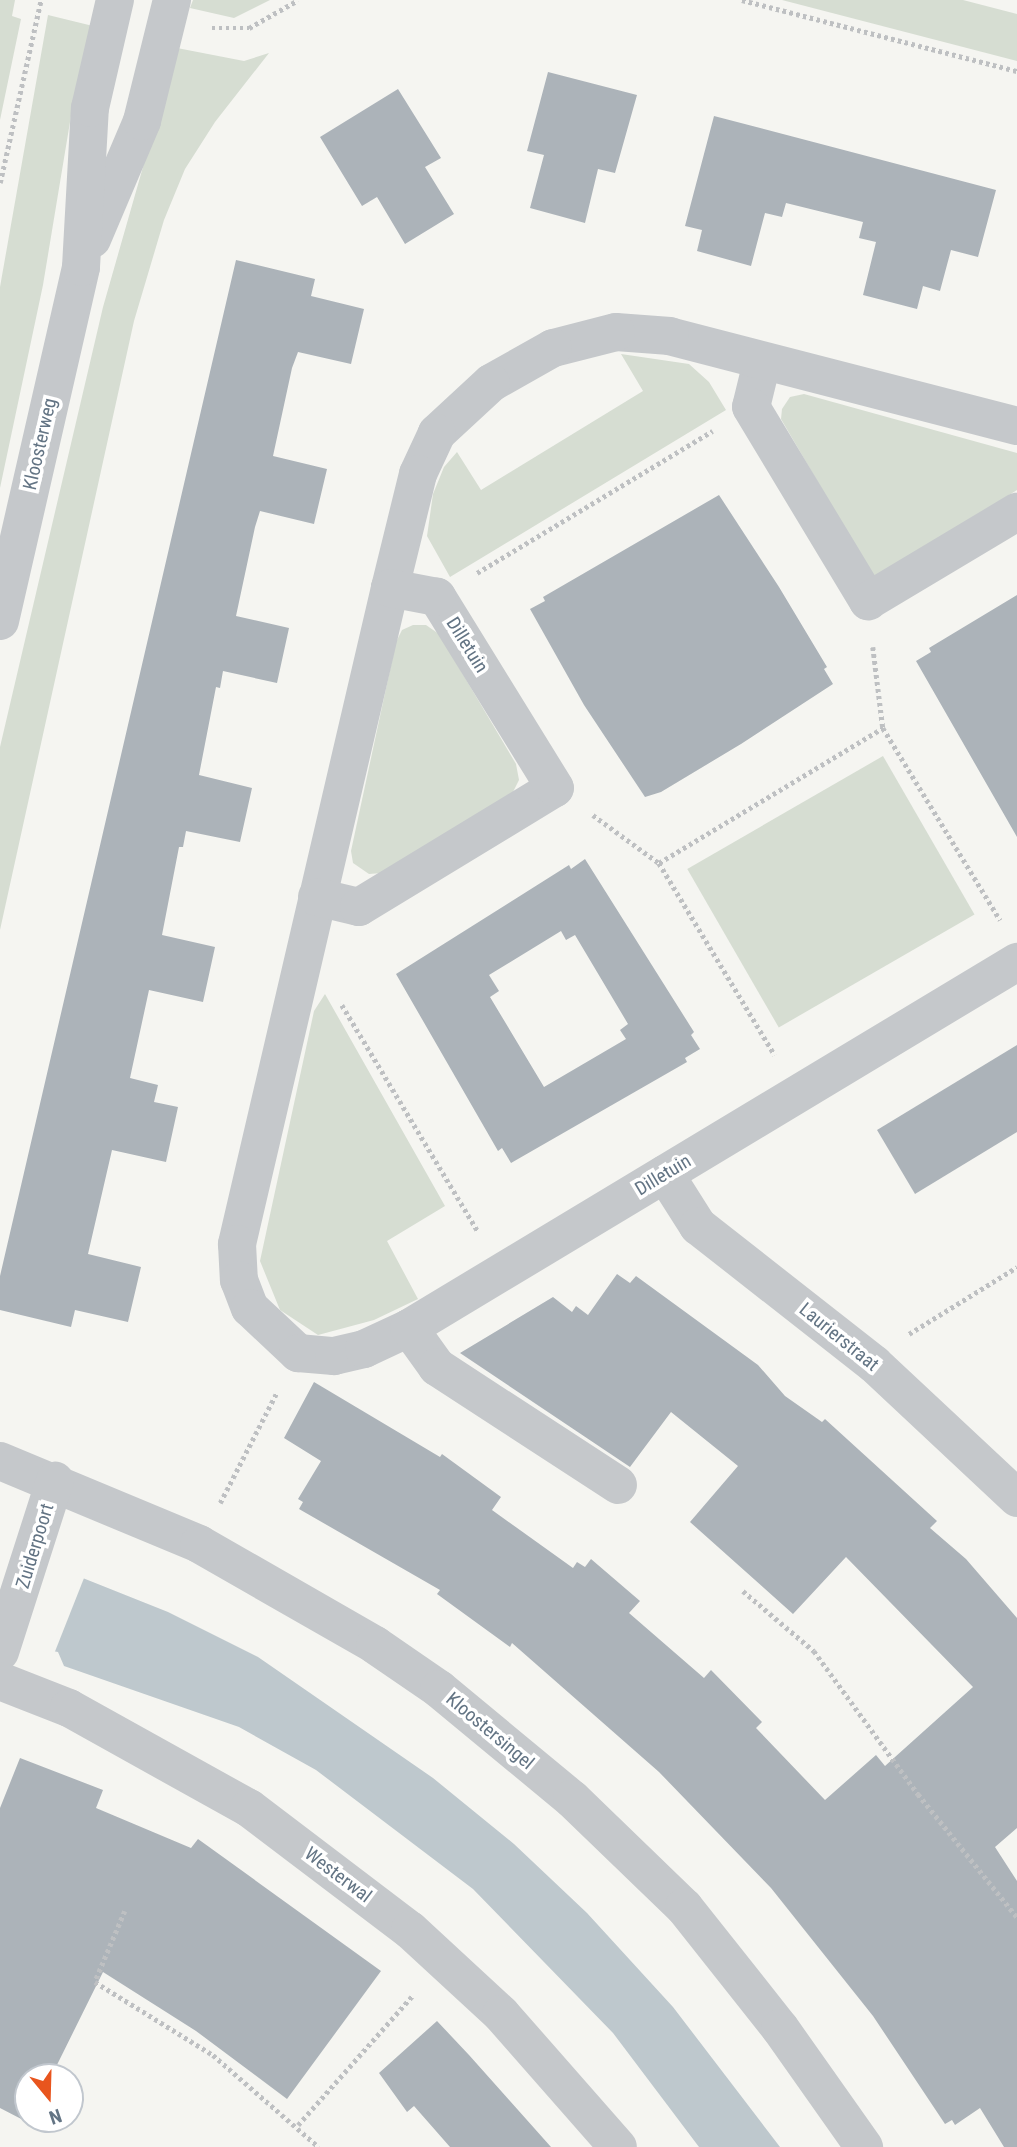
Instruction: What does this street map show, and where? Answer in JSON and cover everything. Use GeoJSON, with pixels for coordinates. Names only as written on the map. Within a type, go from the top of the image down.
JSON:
{"type":"FeatureCollection","features":[{"type":"Feature","properties":{"kind":"street","name":"Kloosterweg"},"geometry":{"type":"LineString","coordinates":[[0,621],[81,267],[90,108],[115,0]]}},
{"type":"Feature","properties":{"kind":"street","name":"Kloosterweg"},"geometry":{"type":"LineString","coordinates":[[81,267],[142,121],[172,0]]}},
{"type":"Feature","properties":{"kind":"street"},"geometry":{"type":"LineString","coordinates":[[298,1353],[250,1308],[239,1280],[237,1244],[418,474],[437,433],[491,383],[553,348],[615,332],[670,336],[1017,426]]}},
{"type":"Feature","properties":{"kind":"street"},"geometry":{"type":"LineString","coordinates":[[762,362],[751,407],[868,601],[1017,512]]}},
{"type":"Feature","properties":{"kind":"street","name":"Dilletuin"},"geometry":{"type":"LineString","coordinates":[[390,588],[438,597],[555,788]]}},
{"type":"Feature","properties":{"kind":"street"},"geometry":{"type":"LineString","coordinates":[[317,897],[359,907],[555,788]]}},
{"type":"Feature","properties":{"kind":"street","name":"Dilletuin"},"geometry":{"type":"LineString","coordinates":[[298,1353],[334,1356],[364,1349],[409,1328],[1017,961]]}},
{"type":"Feature","properties":{"kind":"street","name":"Laurierstraat"},"geometry":{"type":"LineString","coordinates":[[665,1174],[698,1226],[874,1364],[1017,1498]]}},
{"type":"Feature","properties":{"kind":"street"},"geometry":{"type":"LineString","coordinates":[[409,1328],[437,1367],[618,1485]]}},
{"type":"Feature","properties":{"kind":"street","name":"Kloostersingel"},"geometry":{"type":"LineString","coordinates":[[0,1461],[55,1480],[200,1544],[375,1645],[439,1689],[572,1799],[684,1907],[780,2028],[864,2147]]}},
{"type":"Feature","properties":{"kind":"street","name":"Zuiderpoort"},"geometry":{"type":"LineString","coordinates":[[2,1647],[38,1543],[55,1480]]}},
{"type":"Feature","properties":{"kind":"street","name":"Westerwal"},"geometry":{"type":"LineString","coordinates":[[0,1681],[69,1708],[249,1808],[410,1930],[501,2014],[618,2147]]}},
{"type":"Feature","properties":{"kind":"path"},"geometry":{"type":"LineString","coordinates":[[0,183],[41,0]]}},
{"type":"Feature","properties":{"kind":"path"},"geometry":{"type":"LineString","coordinates":[[249,28],[298,0]]}},
{"type":"Feature","properties":{"kind":"path"},"geometry":{"type":"LineString","coordinates":[[742,0],[1017,71]]}},
{"type":"Feature","properties":{"kind":"path"},"geometry":{"type":"LineString","coordinates":[[438,597],[751,407]]}},
{"type":"Feature","properties":{"kind":"path"},"geometry":{"type":"LineString","coordinates":[[868,601],[883,728],[1003,925]]}},
{"type":"Feature","properties":{"kind":"path"},"geometry":{"type":"LineString","coordinates":[[659,863],[883,728]]}},
{"type":"Feature","properties":{"kind":"path"},"geometry":{"type":"LineString","coordinates":[[555,788],[659,863],[798,1093]]}},
{"type":"Feature","properties":{"kind":"path"},"geometry":{"type":"LineString","coordinates":[[302,966],[321,971],[503,1272]]}},
{"type":"Feature","properties":{"kind":"path"},"geometry":{"type":"LineString","coordinates":[[874,1364],[924,1322],[1017,1267]]}},
{"type":"Feature","properties":{"kind":"path"},"geometry":{"type":"LineString","coordinates":[[200,1544],[298,1353]]}},
{"type":"Feature","properties":{"kind":"path"},"geometry":{"type":"LineString","coordinates":[[743,1591],[814,1651],[918,1794],[1017,1917]]}},
{"type":"Feature","properties":{"kind":"path"},"geometry":{"type":"LineString","coordinates":[[125,1911],[95,1982],[214,2055],[298,2125],[319,2147]]}},
{"type":"Feature","properties":{"kind":"path"},"geometry":{"type":"LineString","coordinates":[[298,2125],[443,1961]]}},
{"type":"Feature","properties":{"kind":"shaded area"},"geometry":{"type":"Polygon","coordinates":[[[0,0],[15,0],[12,16],[21,19],[0,120],[0,0]]]}},
{"type":"Feature","properties":{"kind":"shaded area"},"geometry":{"type":"Polygon","coordinates":[[[193,0],[270,0],[234,18],[190,8],[193,0]]]}},
{"type":"Feature","properties":{"kind":"shaded area"},"geometry":{"type":"Polygon","coordinates":[[[782,0],[963,0],[1017,14],[1017,61],[782,0]]]}},
{"type":"Feature","properties":{"kind":"shaded area"},"geometry":{"type":"Polygon","coordinates":[[[48,15],[93,26],[71,116],[43,285],[0,488],[0,287],[48,15]]]}},
{"type":"Feature","properties":{"kind":"shaded area"},"geometry":{"type":"Polygon","coordinates":[[[177,48],[244,61],[269,53],[215,122],[185,169],[164,220],[134,321],[0,930],[0,747],[103,307],[177,48]]]}},
{"type":"Feature","properties":{"kind":"shaded area"},"geometry":{"type":"Polygon","coordinates":[[[621,354],[689,364],[709,382],[726,410],[450,577],[427,536],[433,494],[444,467],[457,452],[481,490],[643,391],[621,354]]]}},
{"type":"Feature","properties":{"kind":"shaded area"},"geometry":{"type":"Polygon","coordinates":[[[804,394],[1017,453],[1017,490],[875,580],[781,419],[782,409],[790,397],[804,394]]]}},
{"type":"Feature","properties":{"kind":"shaded area"},"geometry":{"type":"Polygon","coordinates":[[[413,625],[426,625],[439,634],[516,764],[519,780],[513,792],[382,873],[369,874],[353,863],[351,851],[396,642],[402,630],[413,625]]]}},
{"type":"Feature","properties":{"kind":"shaded area"},"geometry":{"type":"Polygon","coordinates":[[[883,756],[974,914],[779,1027],[687,869],[883,756]]]}},
{"type":"Feature","properties":{"kind":"shaded area"},"geometry":{"type":"Polygon","coordinates":[[[325,994],[445,1206],[387,1241],[418,1299],[374,1320],[318,1335],[280,1310],[260,1261],[314,1011],[325,994]]]}},
{"type":"Feature","properties":{"kind":"shaded area"},"geometry":{"type":"Polygon","coordinates":[[[0,1545],[168,1612],[258,1657],[433,1778],[514,1844],[587,1913],[673,2007],[780,2147],[699,2147],[613,2033],[473,1889],[316,1770],[239,1727],[64,1666],[58,1652],[0,1641],[0,1545]]]}},
{"type":"Feature","properties":{"kind":"pier"},"geometry":{"type":"Polygon","coordinates":[[[0,1541],[86,1573],[54,1654],[0,1642],[0,1541]]]}},
{"type":"Feature","properties":{"kind":"building"},"geometry":{"type":"Polygon","coordinates":[[[548,72],[637,95],[615,173],[598,169],[585,223],[530,208],[544,155],[527,151],[548,72]]]}},
{"type":"Feature","properties":{"kind":"building"},"geometry":{"type":"Polygon","coordinates":[[[398,89],[441,158],[425,167],[454,214],[405,244],[377,197],[362,206],[320,137],[398,89]]]}},
{"type":"Feature","properties":{"kind":"building"},"geometry":{"type":"Polygon","coordinates":[[[714,116],[996,190],[978,257],[951,250],[940,291],[923,286],[917,309],[863,295],[876,242],[859,238],[863,222],[786,203],[782,217],[765,213],[751,266],[697,251],[702,230],[685,226],[714,116]]]}},
{"type":"Feature","properties":{"kind":"building"},"geometry":{"type":"Polygon","coordinates":[[[236,260],[315,279],[311,296],[364,309],[351,364],[298,352],[292,368],[273,456],[327,469],[314,524],[260,511],[255,527],[236,616],[289,628],[277,683],[223,671],[220,688],[216,687],[199,775],[252,788],[240,842],[186,831],[183,847],[179,847],[162,935],[215,947],[203,1002],[149,990],[130,1078],[158,1085],[154,1102],[178,1107],[166,1162],[112,1150],[88,1254],[141,1267],[128,1322],[75,1310],[71,1327],[0,1310],[0,1276],[236,260]]]}},
{"type":"Feature","properties":{"kind":"building"},"geometry":{"type":"Polygon","coordinates":[[[719,495],[779,587],[827,667],[824,669],[833,684],[741,744],[661,792],[645,797],[584,705],[530,609],[545,601],[543,597],[719,495]]]}},
{"type":"Feature","properties":{"kind":"building"},"geometry":{"type":"Polygon","coordinates":[[[1017,595],[1017,837],[916,661],[931,652],[929,648],[1017,595]]]}},
{"type":"Feature","properties":{"kind":"building"},"geometry":{"type":"Polygon","coordinates":[[[585,859],[694,1032],[691,1035],[700,1049],[685,1058],[687,1062],[511,1163],[502,1148],[498,1151],[396,974],[569,865],[571,869],[585,859]],[[561,931],[489,975],[499,991],[490,997],[544,1087],[626,1039],[620,1030],[628,1024],[575,935],[566,940],[561,931]]]}},
{"type":"Feature","properties":{"kind":"building"},"geometry":{"type":"Polygon","coordinates":[[[1017,1045],[1017,1132],[915,1194],[877,1130],[1017,1045]]]}},
{"type":"Feature","properties":{"kind":"building"},"geometry":{"type":"Polygon","coordinates":[[[617,1274],[630,1283],[636,1276],[758,1365],[785,1396],[822,1422],[825,1419],[937,1521],[930,1528],[966,1559],[1017,1618],[1017,1828],[995,1847],[1017,1881],[1017,2147],[1004,2147],[980,2108],[955,2125],[952,2120],[945,2124],[873,2016],[771,1888],[659,1772],[512,1643],[510,1647],[437,1594],[440,1590],[299,1509],[303,1502],[298,1499],[321,1461],[284,1438],[314,1382],[440,1457],[442,1454],[501,1497],[492,1510],[573,1568],[577,1562],[585,1567],[591,1559],[640,1601],[629,1613],[704,1678],[711,1670],[762,1722],[756,1728],[825,1800],[876,1755],[885,1766],[973,1687],[846,1557],[793,1614],[690,1522],[738,1466],[671,1412],[630,1467],[460,1353],[553,1297],[572,1312],[576,1306],[588,1315],[617,1274]]]}},
{"type":"Feature","properties":{"kind":"building"},"geometry":{"type":"Polygon","coordinates":[[[20,1758],[103,1790],[96,1808],[191,1848],[198,1839],[381,1971],[287,2099],[196,2031],[103,1972],[58,2063],[14,2063],[14,2115],[0,2108],[0,1808],[20,1758]]]}},
{"type":"Feature","properties":{"kind":"building"},"geometry":{"type":"Polygon","coordinates":[[[437,2021],[551,2147],[450,2147],[414,2106],[407,2112],[379,2073],[437,2021]]]}}]}
